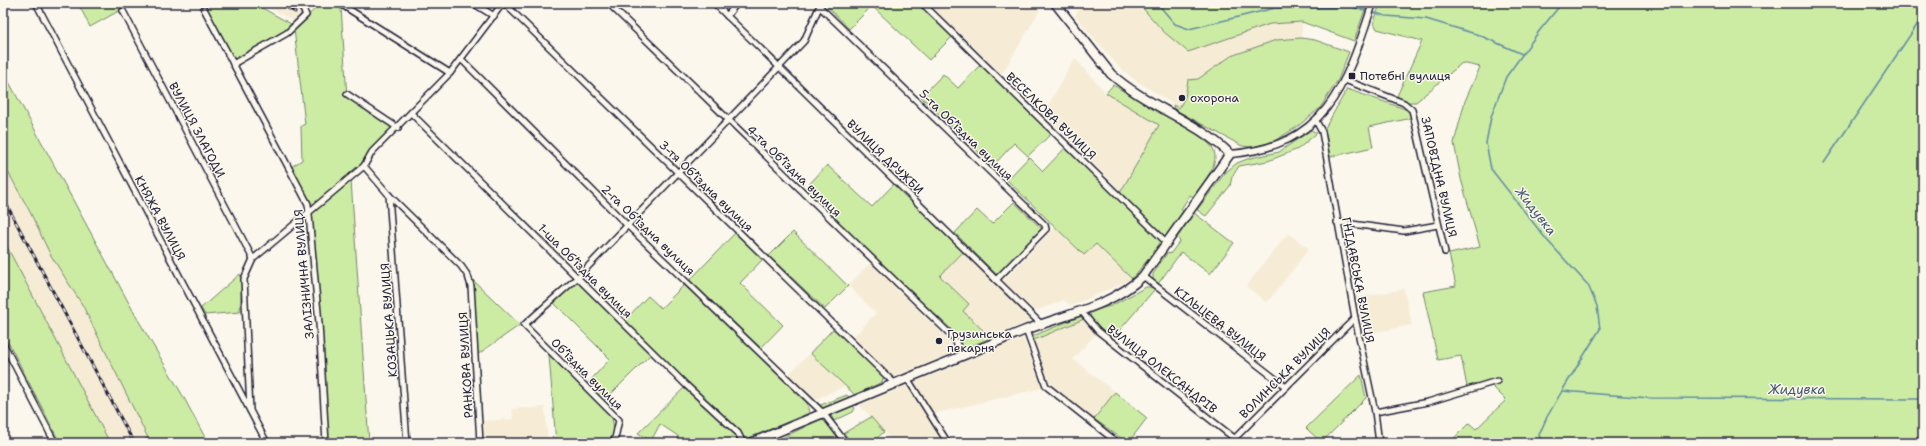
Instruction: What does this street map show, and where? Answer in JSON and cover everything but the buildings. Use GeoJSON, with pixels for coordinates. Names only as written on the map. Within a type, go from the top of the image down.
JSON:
{"type":"FeatureCollection","features":[{"type":"Feature","properties":{"kind":"main road"},"geometry":{"type":"LineString","coordinates":[[752,443],[894,383],[1026,330],[1081,311],[1132,287],[1143,276],[1230,154],[1204,131],[1147,100],[1119,82],[1055,3]]}},
{"type":"Feature","properties":{"kind":"street","name":"КНЯЖА ВУЛИЦЯ"},"geometry":{"type":"LineString","coordinates":[[36,3],[267,443]]}},
{"type":"Feature","properties":{"kind":"street"},"geometry":{"type":"LineString","coordinates":[[233,64],[287,33],[306,15],[301,6],[296,3]]}},
{"type":"Feature","properties":{"kind":"street"},"geometry":{"type":"LineString","coordinates":[[340,3],[450,73]]}},
{"type":"Feature","properties":{"kind":"street"},"geometry":{"type":"LineString","coordinates":[[473,3],[494,16]]}},
{"type":"Feature","properties":{"kind":"street"},"geometry":{"type":"LineString","coordinates":[[250,410],[244,280],[254,259],[364,166],[372,152],[398,128],[450,73],[503,3]]}},
{"type":"Feature","properties":{"kind":"street","name":"3-тя Обʼїздна вулиця"},"geometry":{"type":"LineString","coordinates":[[503,3],[894,383]]}},
{"type":"Feature","properties":{"kind":"street","name":"4-та Обʼїздна вулиця"},"geometry":{"type":"LineString","coordinates":[[608,3],[727,120],[954,338],[962,356]]}},
{"type":"Feature","properties":{"kind":"street","name":"ВУЛИЦЯ ДРУЖБИ"},"geometry":{"type":"LineString","coordinates":[[714,3],[1042,325]]}},
{"type":"Feature","properties":{"kind":"street"},"geometry":{"type":"LineString","coordinates":[[727,16],[737,3]]}},
{"type":"Feature","properties":{"kind":"street","name":"ВЕСЕЛКОВА ВУЛИЦЯ"},"geometry":{"type":"LineString","coordinates":[[922,3],[1167,243]]}},
{"type":"Feature","properties":{"kind":"street"},"geometry":{"type":"LineString","coordinates":[[1230,154],[1262,150],[1274,146],[1286,141],[1316,121],[1336,96],[1345,80],[1373,4]]}},
{"type":"Feature","properties":{"kind":"street"},"geometry":{"type":"LineString","coordinates":[[578,277],[804,41],[820,5]]}},
{"type":"Feature","properties":{"kind":"street","name":"5-та Обʼїздна вулиця"},"geometry":{"type":"LineString","coordinates":[[820,5],[1045,225],[1046,229],[996,280]]}},
{"type":"Feature","properties":{"kind":"street","name":"ЗАЛІЗНИЧНА ВУЛИЦЯ"},"geometry":{"type":"LineString","coordinates":[[204,9],[308,204],[310,212],[319,323],[326,443]]}},
{"type":"Feature","properties":{"kind":"street","name":"ВУЛИЦЯ ЗЛАГОДИ"},"geometry":{"type":"LineString","coordinates":[[123,11],[254,259]]}},
{"type":"Feature","properties":{"kind":"street","name":"2-га Обʼїздна вулиця"},"geometry":{"type":"LineString","coordinates":[[461,59],[627,225],[823,414],[846,443]]}},
{"type":"Feature","properties":{"kind":"street","name":"ЗАПОВІДНА ВУЛИЦЯ"},"geometry":{"type":"LineString","coordinates":[[1345,80],[1404,103],[1412,110],[1445,252]]}},
{"type":"Feature","properties":{"kind":"street"},"geometry":{"type":"LineString","coordinates":[[347,94],[398,128]]}},
{"type":"Feature","properties":{"kind":"street","name":"1-ша Обʼїздна вулиця"},"geometry":{"type":"LineString","coordinates":[[411,114],[686,385],[738,433],[743,443]]}},
{"type":"Feature","properties":{"kind":"street","name":"ГНІДАВСЬКА ВУЛИЦЯ"},"geometry":{"type":"LineString","coordinates":[[1316,121],[1322,132],[1355,318],[1375,412],[1379,443]]}},
{"type":"Feature","properties":{"kind":"street"},"geometry":{"type":"LineString","coordinates":[[364,166],[389,195]]}},
{"type":"Feature","properties":{"kind":"street","name":"РАНКОВА ВУЛИЦЯ"},"geometry":{"type":"LineString","coordinates":[[389,195],[461,266],[468,276],[471,286],[480,443]]}},
{"type":"Feature","properties":{"kind":"street","name":"КОЗАЦЬКА ВУЛИЦЯ"},"geometry":{"type":"LineString","coordinates":[[389,195],[407,443]]}},
{"type":"Feature","properties":{"kind":"street"},"geometry":{"type":"LineString","coordinates":[[1337,222],[1404,231],[1438,225]]}},
{"type":"Feature","properties":{"kind":"street","name":"КІЛЬЦЕВА ВУЛИЦЯ"},"geometry":{"type":"LineString","coordinates":[[1143,276],[1286,387]]}},
{"type":"Feature","properties":{"kind":"street","name":"Обʼїздна вулиця"},"geometry":{"type":"LineString","coordinates":[[578,277],[524,325],[619,420],[614,443]]}},
{"type":"Feature","properties":{"kind":"street","name":"ВУЛИЦЯ ОЛЕКСАНДРІВ"},"geometry":{"type":"LineString","coordinates":[[1081,311],[1098,331],[1234,438]]}},
{"type":"Feature","properties":{"kind":"street","name":"ВОЛИНСЬКА ВУЛИЦЯ"},"geometry":{"type":"LineString","coordinates":[[1230,443],[1355,318]]}},
{"type":"Feature","properties":{"kind":"street"},"geometry":{"type":"LineString","coordinates":[[1026,330],[1046,386],[1118,443]]}},
{"type":"Feature","properties":{"kind":"street"},"geometry":{"type":"LineString","coordinates":[[3,343],[55,443]]}},
{"type":"Feature","properties":{"kind":"street"},"geometry":{"type":"LineString","coordinates":[[907,378],[948,443]]}},
{"type":"Feature","properties":{"kind":"street"},"geometry":{"type":"LineString","coordinates":[[1375,412],[1428,402],[1497,381]]}},
{"type":"Feature","properties":{"kind":"shaded area"},"geometry":{"type":"Polygon","coordinates":[[[260,3],[291,3],[299,8],[302,15],[295,22],[260,3]]]}},
{"type":"Feature","properties":{"kind":"shaded area"},"geometry":{"type":"Polygon","coordinates":[[[928,3],[1035,3],[1040,10],[1002,74],[928,3]]]}},
{"type":"Feature","properties":{"kind":"shaded area"},"geometry":{"type":"Polygon","coordinates":[[[1082,3],[1138,3],[1164,32],[1188,52],[1270,24],[1302,22],[1301,38],[1276,40],[1231,56],[1198,79],[1188,80],[1185,97],[1179,108],[1135,80],[1119,67],[1075,16],[1082,3]]]}},
{"type":"Feature","properties":{"kind":"shaded area"},"geometry":{"type":"Polygon","coordinates":[[[1075,58],[1106,93],[1159,125],[1121,191],[1043,114],[1075,58]]]}},
{"type":"Feature","properties":{"kind":"shaded area"},"geometry":{"type":"Polygon","coordinates":[[[3,163],[30,212],[50,254],[83,306],[148,438],[141,441],[142,443],[110,443],[3,239],[3,163]]]}},
{"type":"Feature","properties":{"kind":"shaded area"},"geometry":{"type":"Polygon","coordinates":[[[1055,227],[1084,255],[1096,244],[1132,279],[1071,306],[1064,300],[1035,311],[1003,281],[1055,227]]]}},
{"type":"Feature","properties":{"kind":"shaded area"},"geometry":{"type":"Polygon","coordinates":[[[1288,233],[1309,249],[1267,303],[1246,286],[1288,233]]]}},
{"type":"Feature","properties":{"kind":"shaded area"},"geometry":{"type":"Polygon","coordinates":[[[963,252],[1032,320],[991,338],[963,311],[969,304],[940,276],[963,252]]]}},
{"type":"Feature","properties":{"kind":"shaded area"},"geometry":{"type":"Polygon","coordinates":[[[870,263],[950,341],[956,353],[893,377],[853,337],[876,313],[848,286],[870,263]]]}},
{"type":"Feature","properties":{"kind":"shaded area"},"geometry":{"type":"Polygon","coordinates":[[[1404,289],[1412,325],[1361,335],[1354,298],[1404,289]]]}},
{"type":"Feature","properties":{"kind":"shaded area"},"geometry":{"type":"Polygon","coordinates":[[[1084,319],[1096,334],[1073,359],[1115,392],[1094,419],[1050,384],[1034,340],[1084,319]]]}},
{"type":"Feature","properties":{"kind":"shaded area"},"geometry":{"type":"Polygon","coordinates":[[[1023,338],[1042,388],[933,414],[914,382],[1023,338]]]}},
{"type":"Feature","properties":{"kind":"shaded area"},"geometry":{"type":"Polygon","coordinates":[[[810,353],[845,386],[814,400],[788,375],[810,353]]]}},
{"type":"Feature","properties":{"kind":"shaded area"},"geometry":{"type":"Polygon","coordinates":[[[907,385],[940,436],[932,443],[894,443],[859,404],[907,385]]]}},
{"type":"Feature","properties":{"kind":"shaded area"},"geometry":{"type":"Polygon","coordinates":[[[545,407],[548,443],[483,443],[481,421],[513,419],[512,409],[545,407]]]}},
{"type":"Feature","properties":{"kind":"green space"},"geometry":{"type":"Polygon","coordinates":[[[78,3],[133,3],[90,27],[78,3]]]}},
{"type":"Feature","properties":{"kind":"green space"},"geometry":{"type":"Polygon","coordinates":[[[212,3],[253,3],[293,25],[286,32],[234,61],[206,9],[212,3]]]}},
{"type":"Feature","properties":{"kind":"green space"},"geometry":{"type":"Polygon","coordinates":[[[321,3],[334,3],[341,7],[347,97],[393,128],[370,150],[361,164],[311,207],[291,167],[302,160],[301,126],[305,124],[294,29],[321,3]]]}},
{"type":"Feature","properties":{"kind":"green space"},"geometry":{"type":"Polygon","coordinates":[[[824,3],[916,3],[952,37],[929,60],[872,6],[849,29],[824,3]]]}},
{"type":"Feature","properties":{"kind":"green space"},"geometry":{"type":"Polygon","coordinates":[[[1138,3],[1367,4],[1354,41],[1302,22],[1270,24],[1188,52],[1164,32],[1138,3]]]}},
{"type":"Feature","properties":{"kind":"green space"},"geometry":{"type":"Polygon","coordinates":[[[1380,3],[1539,3],[1544,6],[1547,3],[1923,3],[1923,443],[1453,443],[1451,441],[1469,423],[1476,429],[1506,400],[1492,386],[1499,383],[1498,378],[1467,387],[1461,356],[1438,360],[1423,292],[1456,286],[1449,254],[1480,247],[1461,179],[1454,143],[1465,101],[1480,67],[1462,63],[1416,102],[1406,102],[1397,96],[1422,41],[1377,29],[1374,23],[1380,3]]]}},
{"type":"Feature","properties":{"kind":"green space"},"geometry":{"type":"Polygon","coordinates":[[[1301,38],[1315,40],[1349,52],[1338,80],[1320,108],[1297,127],[1271,143],[1252,147],[1242,146],[1174,109],[1173,105],[1179,108],[1185,97],[1188,80],[1198,79],[1231,56],[1276,40],[1301,38]]]}},
{"type":"Feature","properties":{"kind":"green space"},"geometry":{"type":"Polygon","coordinates":[[[980,65],[1051,134],[1028,156],[1014,143],[993,166],[921,97],[943,74],[958,88],[980,65]]]}},
{"type":"Feature","properties":{"kind":"green space"},"geometry":{"type":"Polygon","coordinates":[[[3,71],[137,318],[183,396],[208,443],[142,443],[141,441],[148,438],[83,306],[50,254],[30,212],[3,163],[3,71]]]}},
{"type":"Feature","properties":{"kind":"green space"},"geometry":{"type":"Polygon","coordinates":[[[1113,85],[1200,136],[1212,147],[1215,153],[1215,159],[1210,173],[1193,197],[1190,195],[1181,209],[1183,211],[1165,237],[1120,193],[1159,125],[1106,93],[1113,85]]]}},
{"type":"Feature","properties":{"kind":"green space"},"geometry":{"type":"Polygon","coordinates":[[[1347,89],[1411,111],[1412,118],[1369,127],[1373,147],[1330,157],[1325,128],[1347,89]]]}},
{"type":"Feature","properties":{"kind":"green space"},"geometry":{"type":"Polygon","coordinates":[[[1311,130],[1317,133],[1298,149],[1268,161],[1239,166],[1232,177],[1230,186],[1206,216],[1197,210],[1225,173],[1237,163],[1250,158],[1279,152],[1311,130]]]}},
{"type":"Feature","properties":{"kind":"green space"},"geometry":{"type":"Polygon","coordinates":[[[1065,148],[1163,241],[1132,279],[1096,244],[1084,255],[1007,180],[1029,157],[1043,171],[1065,148]]]}},
{"type":"Feature","properties":{"kind":"green space"},"geometry":{"type":"Polygon","coordinates":[[[827,165],[872,207],[894,184],[963,252],[940,276],[969,304],[963,311],[991,338],[963,349],[958,336],[804,190],[827,165]]]}},
{"type":"Feature","properties":{"kind":"green space"},"geometry":{"type":"Polygon","coordinates":[[[351,180],[369,443],[329,443],[312,213],[351,180]]]}},
{"type":"Feature","properties":{"kind":"green space"},"geometry":{"type":"Polygon","coordinates":[[[1014,202],[1042,229],[997,275],[955,233],[977,210],[992,224],[1014,202]]]}},
{"type":"Feature","properties":{"kind":"green space"},"geometry":{"type":"Polygon","coordinates":[[[1194,213],[1234,243],[1210,274],[1181,252],[1158,284],[1153,280],[1153,274],[1167,253],[1170,254],[1180,241],[1177,238],[1194,213]]]}},
{"type":"Feature","properties":{"kind":"green space"},"geometry":{"type":"Polygon","coordinates":[[[793,232],[848,286],[825,309],[769,256],[793,232]]]}},
{"type":"Feature","properties":{"kind":"green space"},"geometry":{"type":"Polygon","coordinates":[[[735,233],[763,259],[740,283],[783,325],[761,348],[690,280],[735,233]]]}},
{"type":"Feature","properties":{"kind":"green space"},"geometry":{"type":"Polygon","coordinates":[[[3,239],[110,443],[60,443],[3,332],[3,239]]]}},
{"type":"Feature","properties":{"kind":"green space"},"geometry":{"type":"Polygon","coordinates":[[[240,274],[242,278],[240,312],[205,315],[201,308],[240,274]]]}},
{"type":"Feature","properties":{"kind":"green space"},"geometry":{"type":"Polygon","coordinates":[[[473,280],[520,325],[477,355],[474,286],[473,280]]]}},
{"type":"Feature","properties":{"kind":"green space"},"geometry":{"type":"Polygon","coordinates":[[[578,280],[651,354],[604,401],[587,384],[610,359],[554,303],[578,280]]]}},
{"type":"Feature","properties":{"kind":"green space"},"geometry":{"type":"Polygon","coordinates":[[[684,285],[807,403],[809,413],[744,440],[740,432],[688,384],[625,320],[648,296],[661,308],[684,285]]]}},
{"type":"Feature","properties":{"kind":"green space"},"geometry":{"type":"Polygon","coordinates":[[[1146,287],[1155,289],[1112,339],[1092,319],[1090,315],[1092,310],[1111,306],[1146,287]]]}},
{"type":"Feature","properties":{"kind":"green space"},"geometry":{"type":"Polygon","coordinates":[[[1081,316],[1084,319],[1034,340],[1033,336],[1081,316]]]}},
{"type":"Feature","properties":{"kind":"green space"},"geometry":{"type":"Polygon","coordinates":[[[834,328],[884,376],[882,382],[855,395],[810,353],[834,328]]]}},
{"type":"Feature","properties":{"kind":"green space"},"geometry":{"type":"Polygon","coordinates":[[[549,355],[612,417],[614,430],[612,441],[608,443],[556,443],[549,355]]]}},
{"type":"Feature","properties":{"kind":"green space"},"geometry":{"type":"Polygon","coordinates":[[[1361,375],[1366,398],[1322,442],[1323,443],[1321,443],[1306,428],[1361,375]]]}},
{"type":"Feature","properties":{"kind":"green space"},"geometry":{"type":"Polygon","coordinates":[[[685,387],[736,434],[739,439],[730,443],[676,443],[678,436],[660,424],[651,441],[638,433],[685,387]]]}},
{"type":"Feature","properties":{"kind":"green space"},"geometry":{"type":"Polygon","coordinates":[[[1115,392],[1147,418],[1128,443],[1094,419],[1115,392]]]}},
{"type":"Feature","properties":{"kind":"green space"},"geometry":{"type":"Polygon","coordinates":[[[847,395],[850,398],[822,410],[818,406],[847,395]]]}},
{"type":"Feature","properties":{"kind":"green space"},"geometry":{"type":"Polygon","coordinates":[[[853,406],[855,408],[853,412],[834,421],[831,415],[853,406]]]}},
{"type":"Feature","properties":{"kind":"green space"},"geometry":{"type":"Polygon","coordinates":[[[871,417],[884,432],[871,443],[852,443],[844,433],[871,417]]]}},
{"type":"Feature","properties":{"kind":"green space"},"geometry":{"type":"Polygon","coordinates":[[[821,419],[825,420],[842,443],[792,443],[789,440],[782,443],[776,443],[786,436],[821,419]]]}},
{"type":"Feature","properties":{"kind":"waterway","name":"Жидувка"},"geometry":{"type":"LineString","coordinates":[[1157,3],[1175,24],[1189,29],[1275,8],[1351,7],[1368,11]]}},
{"type":"Feature","properties":{"kind":"waterway","name":"Жидувка"},"geometry":{"type":"LineString","coordinates":[[1562,3],[1540,30],[1506,77],[1491,117],[1486,143],[1491,169],[1546,239],[1588,285],[1597,306],[1600,329],[1562,391],[1650,398],[1923,399]]}},
{"type":"Feature","properties":{"kind":"waterway","name":"Жидувка"},"geometry":{"type":"LineString","coordinates":[[1372,12],[1386,16],[1426,19],[1479,35],[1522,54]]}},
{"type":"Feature","properties":{"kind":"waterway"},"geometry":{"type":"LineString","coordinates":[[1824,163],[1923,16]]}},
{"type":"Feature","properties":{"kind":"waterway"},"geometry":{"type":"LineString","coordinates":[[1542,443],[1539,435],[1547,417],[1562,391]]}},
{"type":"Feature","properties":{"kind":"railway"},"geometry":{"type":"LineString","coordinates":[[278,3],[295,12]]}},
{"type":"Feature","properties":{"kind":"railway"},"geometry":{"type":"LineString","coordinates":[[3,198],[134,443]]}},
{"type":"Feature","properties":{"kind":"place","name":"Потебні вулиця"},"geometry":{"type":"Point","coordinates":[1352,76]}},
{"type":"Feature","properties":{"kind":"place","name":"охорона"},"geometry":{"type":"Point","coordinates":[1182,98]}},
{"type":"Feature","properties":{"kind":"place","name":"Грузинська пекарня"},"geometry":{"type":"Point","coordinates":[939,341]}}]}
